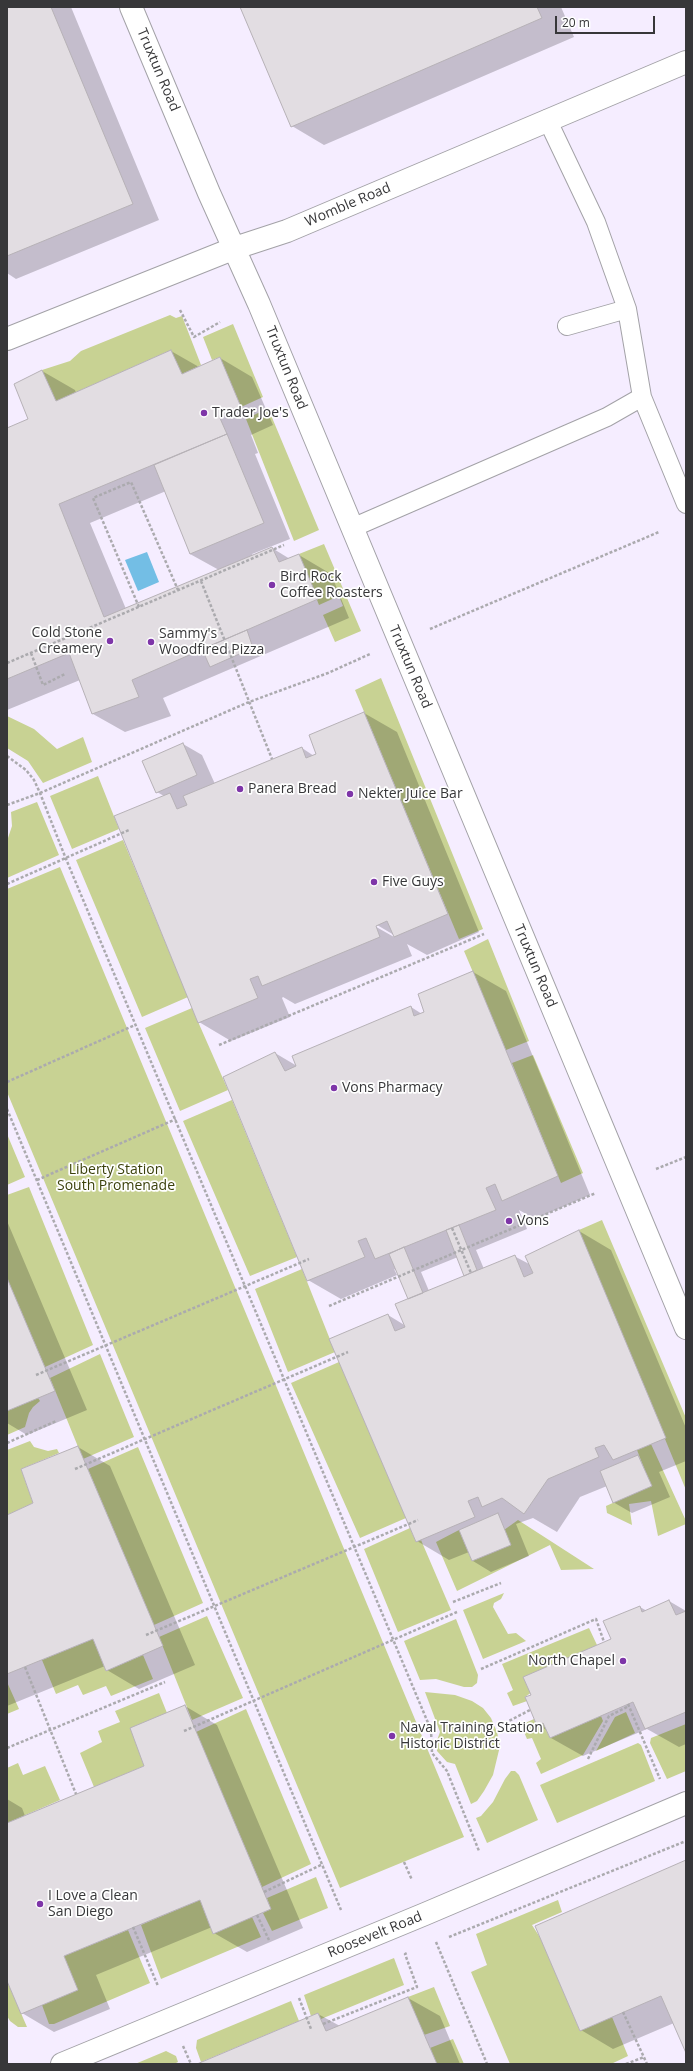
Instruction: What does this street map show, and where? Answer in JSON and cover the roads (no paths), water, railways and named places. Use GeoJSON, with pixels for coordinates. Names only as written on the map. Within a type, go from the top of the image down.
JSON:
{"type":"FeatureCollection","features":[{"type":"Feature","properties":{"kind":"street","name":"Truxtun Road"},"geometry":{"type":"LineString","coordinates":[[131,7],[209,193],[235,248],[686,1328]]}},
{"type":"Feature","properties":{"kind":"street","name":"Womble Road"},"geometry":{"type":"LineString","coordinates":[[7,339],[235,248],[287,231],[547,119],[686,62]]}},
{"type":"Feature","properties":{"kind":"street","name":"Roosevelt Road"},"geometry":{"type":"LineString","coordinates":[[62,2064],[686,1804]]}},
{"type":"Feature","properties":{"kind":"lane"},"geometry":{"type":"LineString","coordinates":[[547,119],[596,222],[626,309],[642,396],[686,504]]}},
{"type":"Feature","properties":{"kind":"lane"},"geometry":{"type":"LineString","coordinates":[[567,326],[626,309]]}},
{"type":"Feature","properties":{"kind":"lane"},"geometry":{"type":"LineString","coordinates":[[352,528],[607,417],[642,396]]}},
{"type":"Feature","properties":{"kind":"water"},"geometry":{"type":"Polygon","coordinates":[[[147,552],[159,582],[138,591],[125,560],[147,552]]]}},
{"type":"Feature","properties":{"kind":"place","name":"Trader Joe's"},"geometry":{"type":"Point","coordinates":[204,413]}},
{"type":"Feature","properties":{"kind":"place","name":"Bird Rock Coffee Roasters"},"geometry":{"type":"Point","coordinates":[272,585]}},
{"type":"Feature","properties":{"kind":"place","name":"Cold Stone Creamery"},"geometry":{"type":"Point","coordinates":[110,641]}},
{"type":"Feature","properties":{"kind":"place","name":"Sammy's Woodfired Pizza"},"geometry":{"type":"Point","coordinates":[151,642]}},
{"type":"Feature","properties":{"kind":"place","name":"Panera Bread"},"geometry":{"type":"Point","coordinates":[240,789]}},
{"type":"Feature","properties":{"kind":"place","name":"Nekter Juice Bar"},"geometry":{"type":"Point","coordinates":[350,794]}},
{"type":"Feature","properties":{"kind":"place","name":"Five Guys"},"geometry":{"type":"Point","coordinates":[374,882]}},
{"type":"Feature","properties":{"kind":"place","name":"Vons Pharmacy"},"geometry":{"type":"Point","coordinates":[334,1088]}},
{"type":"Feature","properties":{"kind":"place","name":"Vons"},"geometry":{"type":"Point","coordinates":[509,1221]}},
{"type":"Feature","properties":{"kind":"place","name":"North Chapel"},"geometry":{"type":"Point","coordinates":[623,1661]}},
{"type":"Feature","properties":{"kind":"place","name":"Naval Training Station Historic District"},"geometry":{"type":"Point","coordinates":[392,1736]}},
{"type":"Feature","properties":{"kind":"place","name":"I Love a Clean San Diego"},"geometry":{"type":"Point","coordinates":[40,1904]}},
{"type":"Feature","properties":{"kind":"park label","name":"Liberty Station South Promenade"},"geometry":{"type":"Point","coordinates":[116,1178]}}]}
